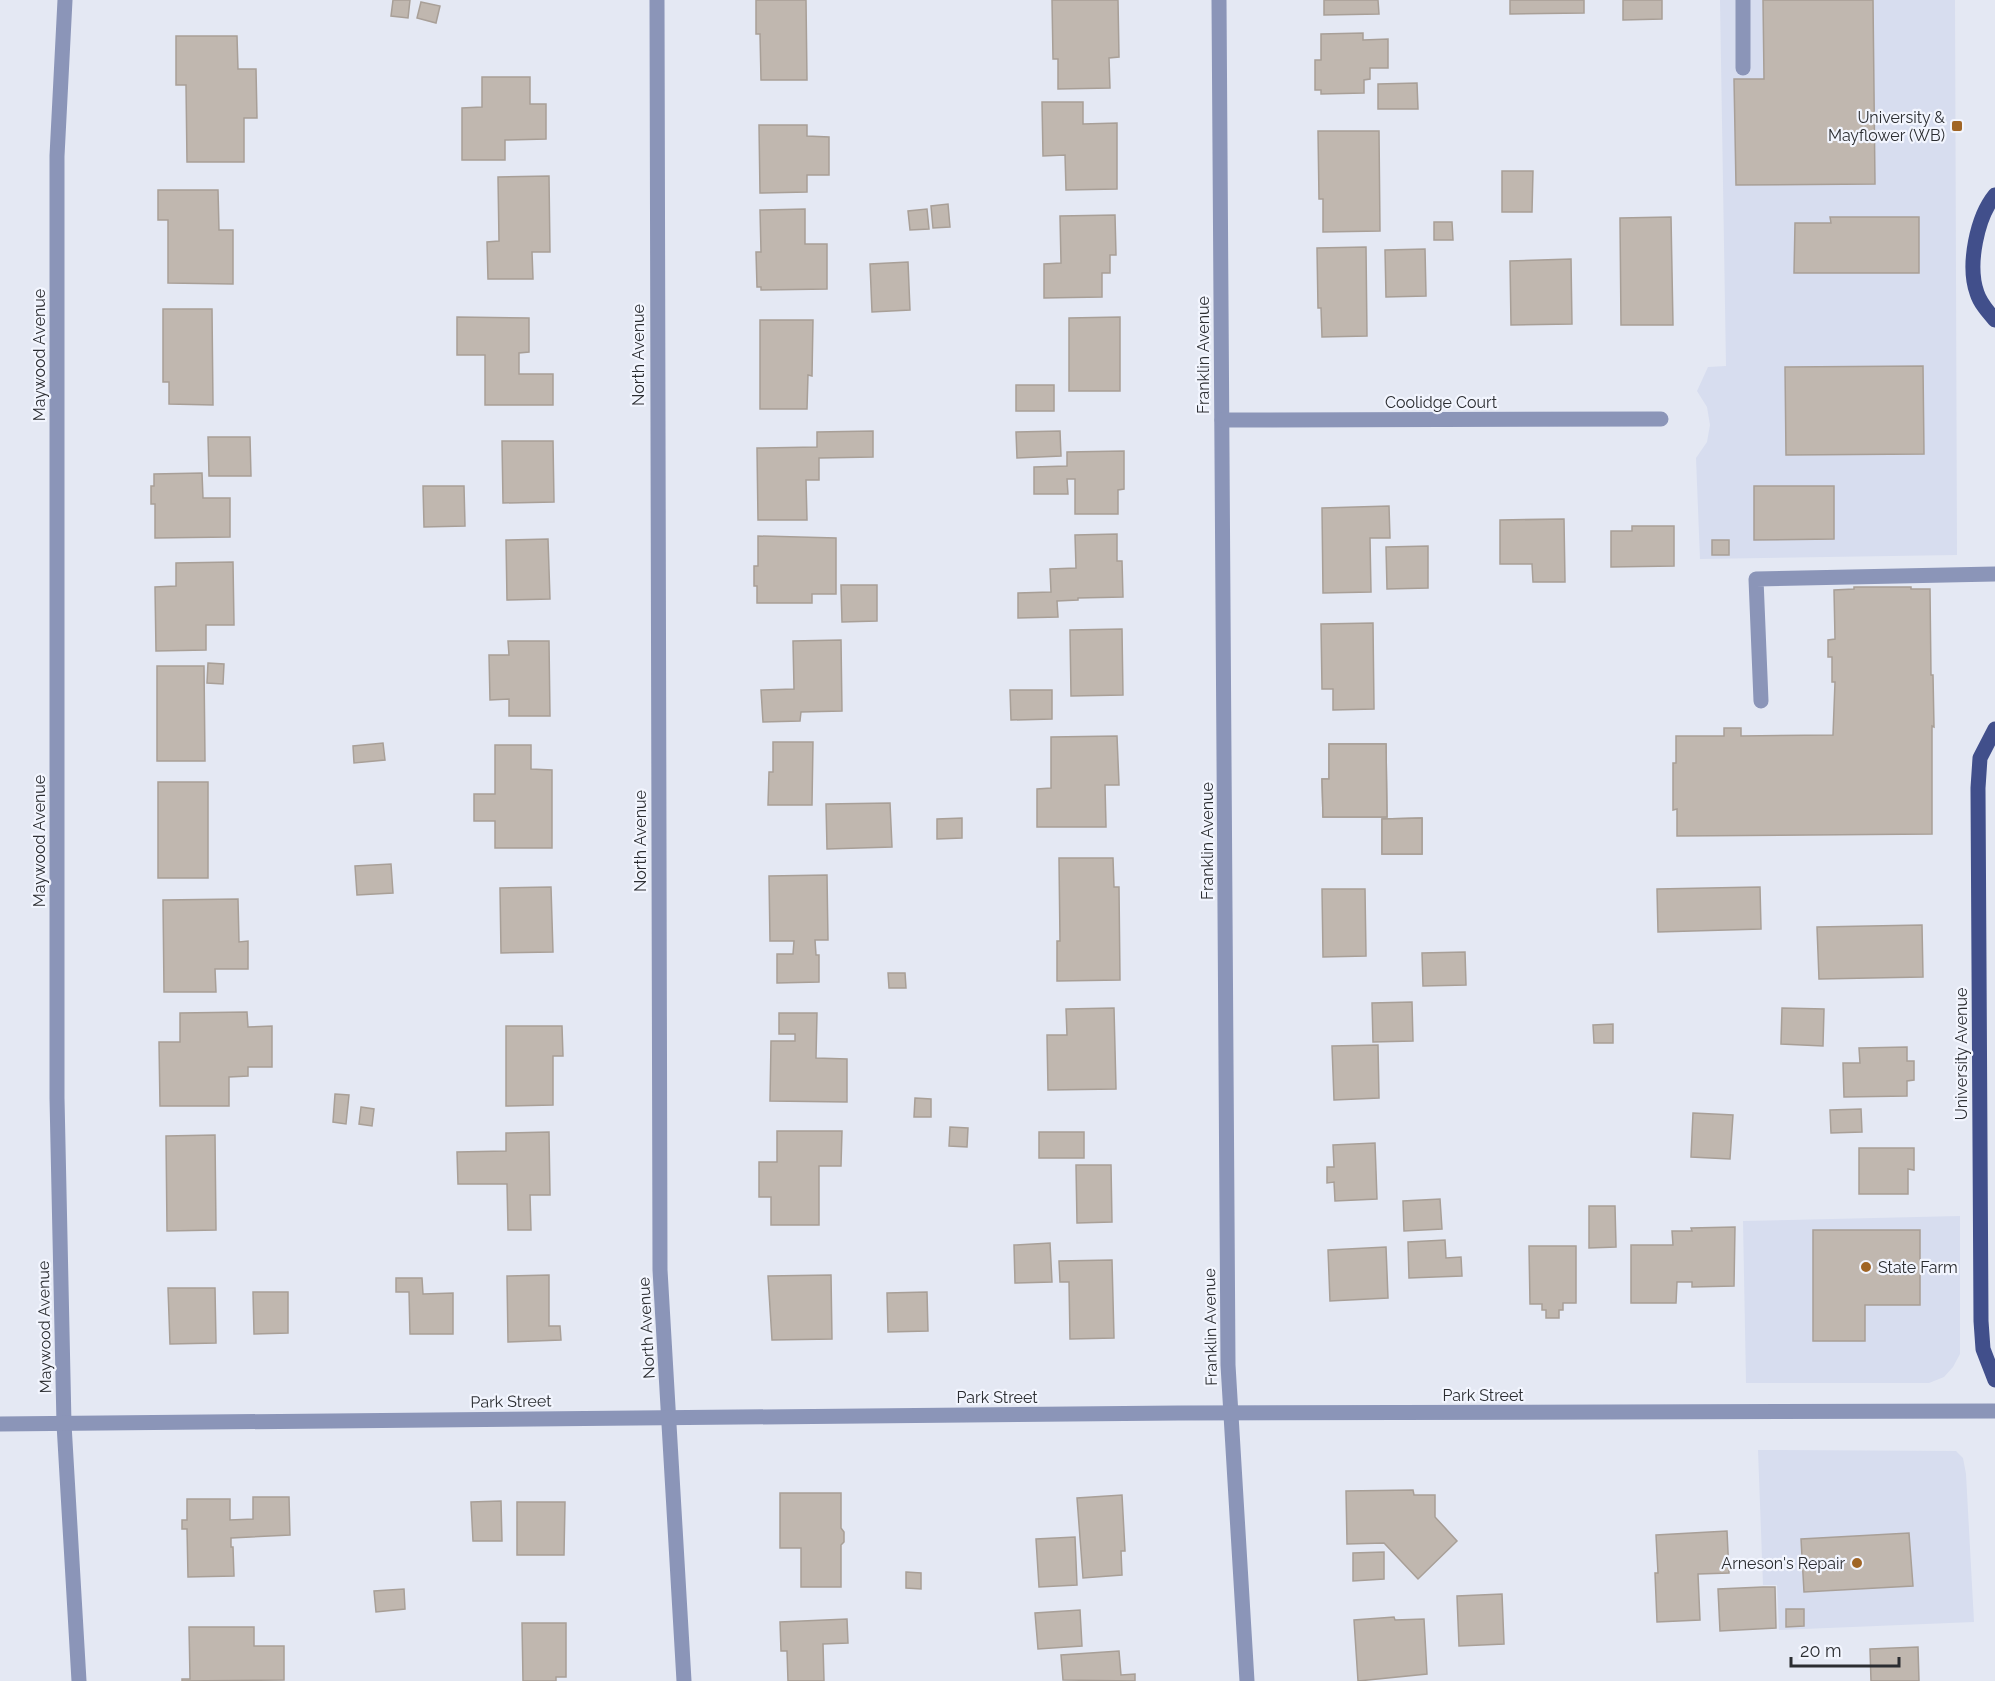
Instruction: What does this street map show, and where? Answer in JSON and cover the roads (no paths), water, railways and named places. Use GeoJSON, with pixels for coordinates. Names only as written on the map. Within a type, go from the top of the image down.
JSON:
{"type":"FeatureCollection","features":[{"type":"Feature","properties":{"kind":"main road"},"geometry":{"type":"LineString","coordinates":[[1995,195],[1983,213],[1974,251],[1974,278],[1979,298],[1995,320]]}},
{"type":"Feature","properties":{"kind":"main road","name":"University Avenue"},"geometry":{"type":"LineString","coordinates":[[1995,729],[1980,758],[1978,788],[1981,1321],[1983,1349],[1989,1370],[1995,1380]]}},
{"type":"Feature","properties":{"kind":"street","name":"Maywood Avenue"},"geometry":{"type":"LineString","coordinates":[[65,0],[57,156],[57,1098],[64,1424],[79,1681]]}},
{"type":"Feature","properties":{"kind":"street","name":"North Avenue"},"geometry":{"type":"LineString","coordinates":[[657,0],[660,1270],[684,1681]]}},
{"type":"Feature","properties":{"kind":"street","name":"Franklin Avenue"},"geometry":{"type":"LineString","coordinates":[[1219,0],[1228,1365],[1247,1681]]}},
{"type":"Feature","properties":{"kind":"street"},"geometry":{"type":"LineString","coordinates":[[1743,0],[1743,68]]}},
{"type":"Feature","properties":{"kind":"street","name":"Coolidge Court"},"geometry":{"type":"LineString","coordinates":[[1222,420],[1661,419]]}},
{"type":"Feature","properties":{"kind":"street"},"geometry":{"type":"LineString","coordinates":[[1761,701],[1756,579],[1995,574]]}},
{"type":"Feature","properties":{"kind":"street","name":"Park Street"},"geometry":{"type":"LineString","coordinates":[[0,1424],[669,1417],[1995,1412]]}},
{"type":"Feature","properties":{"kind":"place","name":"University & Mayflower (WB)"},"geometry":{"type":"Point","coordinates":[1957,126]}},
{"type":"Feature","properties":{"kind":"place","name":"State Farm"},"geometry":{"type":"Point","coordinates":[1866,1267]}},
{"type":"Feature","properties":{"kind":"place","name":"Arneson's Repair"},"geometry":{"type":"Point","coordinates":[1857,1563]}}]}
